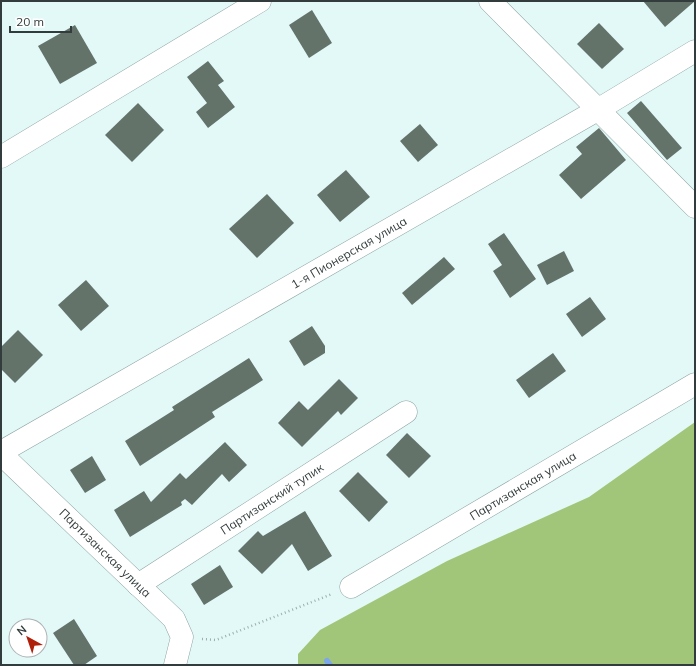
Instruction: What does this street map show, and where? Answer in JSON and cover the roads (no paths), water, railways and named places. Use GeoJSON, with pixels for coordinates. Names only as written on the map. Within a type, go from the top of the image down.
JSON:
{"type":"FeatureCollection","features":[{"type":"Feature","properties":{"kind":"street"},"geometry":{"type":"LineString","coordinates":[[1,157],[260,1]]}},
{"type":"Feature","properties":{"kind":"street"},"geometry":{"type":"LineString","coordinates":[[490,1],[695,207]]}},
{"type":"Feature","properties":{"kind":"street","name":"1-я Пионерская улица"},"geometry":{"type":"LineString","coordinates":[[1,453],[599,109],[695,51]]}},
{"type":"Feature","properties":{"kind":"street","name":"Партизанская улица"},"geometry":{"type":"LineString","coordinates":[[351,587],[695,384]]}},
{"type":"Feature","properties":{"kind":"street","name":"Партизанский тупик"},"geometry":{"type":"LineString","coordinates":[[138,585],[406,412]]}},
{"type":"Feature","properties":{"kind":"street","name":"Партизанская улица"},"geometry":{"type":"LineString","coordinates":[[1,453],[174,619],[182,637],[175,665]]}},
{"type":"Feature","properties":{"kind":"waterway"},"geometry":{"type":"LineString","coordinates":[[327,661],[330,665]]}}]}
